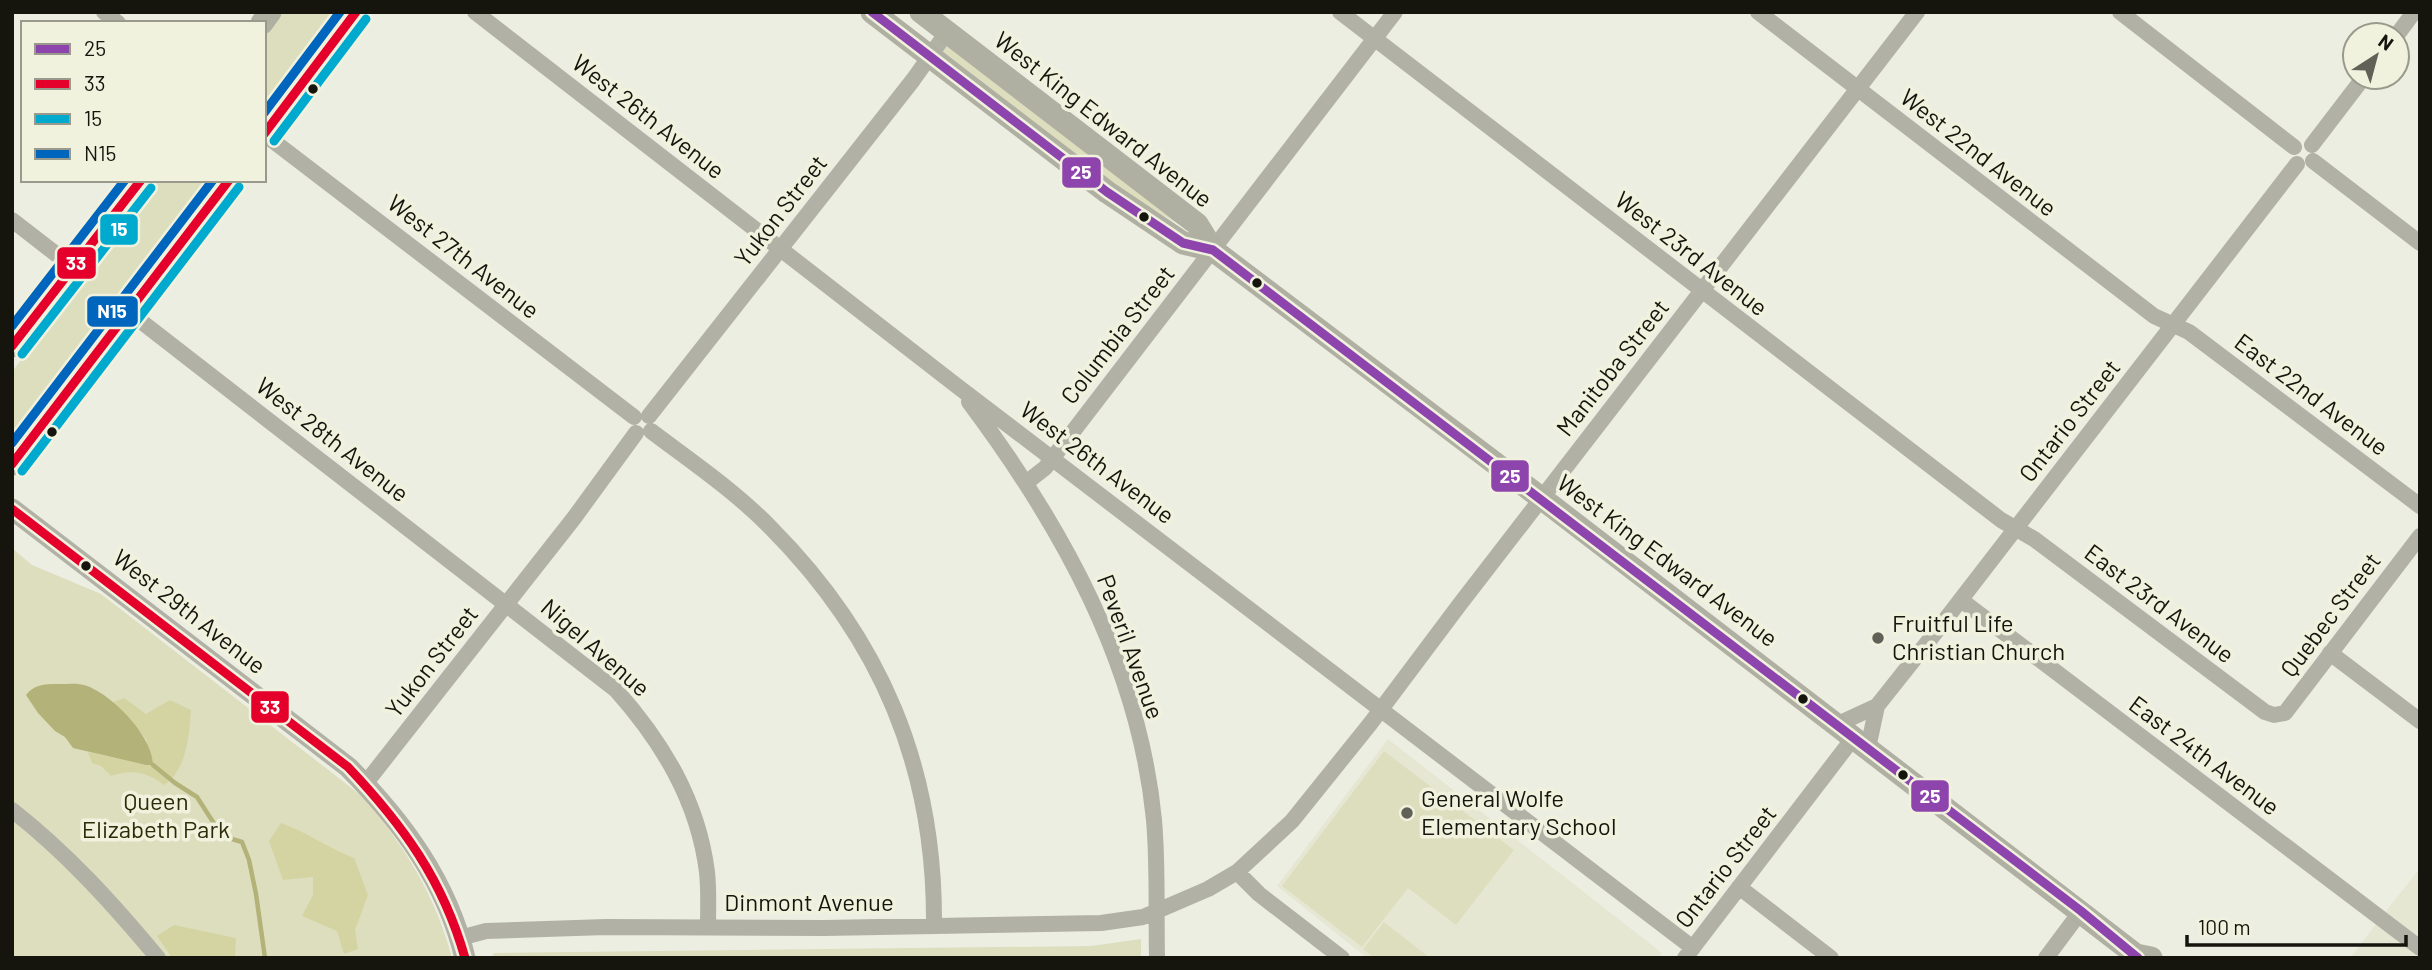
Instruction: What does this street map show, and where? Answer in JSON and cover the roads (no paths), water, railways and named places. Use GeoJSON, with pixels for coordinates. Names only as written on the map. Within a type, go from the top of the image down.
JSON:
{"type":"FeatureCollection","features":[{"type":"Feature","properties":{"kind":"main road"},"geometry":{"type":"LineString","coordinates":[[266,131],[356,12]]}},
{"type":"Feature","properties":{"kind":"main road","name":"West King Edward Avenue"},"geometry":{"type":"LineString","coordinates":[[872,12],[1107,192],[1183,243],[1213,250]]}},
{"type":"Feature","properties":{"kind":"main road","name":"West King Edward Avenue"},"geometry":{"type":"LineString","coordinates":[[921,12],[1197,224],[1213,250],[1542,498],[2141,957]]}},
{"type":"Feature","properties":{"kind":"main road"},"geometry":{"type":"LineString","coordinates":[[12,346],[139,182]]}},
{"type":"Feature","properties":{"kind":"main road"},"geometry":{"type":"LineString","coordinates":[[12,464],[227,182]]}},
{"type":"Feature","properties":{"kind":"street","name":"West 26th Avenue"},"geometry":{"type":"LineString","coordinates":[[475,12],[1689,953]]}},
{"type":"Feature","properties":{"kind":"street","name":"West 23rd Avenue"},"geometry":{"type":"LineString","coordinates":[[1340,12],[1702,292],[2001,520],[2016,528]]}},
{"type":"Feature","properties":{"kind":"street","name":"Columbia Street"},"geometry":{"type":"LineString","coordinates":[[1027,482],[1053,458],[1395,12]]}},
{"type":"Feature","properties":{"kind":"street","name":"West 22nd Avenue"},"geometry":{"type":"LineString","coordinates":[[1758,12],[2154,316],[2173,325]]}},
{"type":"Feature","properties":{"kind":"street","name":"Manitoba Street"},"geometry":{"type":"LineString","coordinates":[[1157,911],[1196,895],[1237,872],[1292,821],[1380,711],[1917,12]]}},
{"type":"Feature","properties":{"kind":"street"},"geometry":{"type":"LineString","coordinates":[[2120,12],[2420,243]]}},
{"type":"Feature","properties":{"kind":"street","name":"Yukon Street"},"geometry":{"type":"LineString","coordinates":[[365,784],[947,32]]}},
{"type":"Feature","properties":{"kind":"street","name":"Ontario Street"},"geometry":{"type":"LineString","coordinates":[[1689,953],[2353,91]]}},
{"type":"Feature","properties":{"kind":"street","name":"West 27th Avenue"},"geometry":{"type":"LineString","coordinates":[[266,136],[736,496],[770,526],[808,567],[844,614],[873,663],[899,717],[926,816],[934,924]]}},
{"type":"Feature","properties":{"kind":"street"},"geometry":{"type":"LineString","coordinates":[[12,220],[74,268]]}},
{"type":"Feature","properties":{"kind":"street","name":"West 28th Avenue"},"geometry":{"type":"LineString","coordinates":[[129,312],[507,603]]}},
{"type":"Feature","properties":{"kind":"street","name":"East 22nd Avenue"},"geometry":{"type":"LineString","coordinates":[[2173,325],[2189,331],[2420,506]]}},
{"type":"Feature","properties":{"kind":"street","name":"Peveril Avenue"},"geometry":{"type":"LineString","coordinates":[[957,386],[1027,482],[1081,578],[1101,620],[1121,674],[1145,760],[1154,820],[1157,958]]}},
{"type":"Feature","properties":{"kind":"street","name":"West 29th Avenue"},"geometry":{"type":"LineString","coordinates":[[12,509],[348,767],[388,809],[421,855],[449,907],[462,948]]}},
{"type":"Feature","properties":{"kind":"street","name":"East 23rd Avenue"},"geometry":{"type":"LineString","coordinates":[[2016,528],[2034,538],[2265,712],[2274,715]]}},
{"type":"Feature","properties":{"kind":"street","name":"Quebec Street"},"geometry":{"type":"LineString","coordinates":[[2274,715],[2285,713],[2420,536]]}},
{"type":"Feature","properties":{"kind":"street","name":"East 24th Avenue"},"geometry":{"type":"LineString","coordinates":[[1961,600],[2420,948]]}},
{"type":"Feature","properties":{"kind":"street","name":"Nigel Avenue"},"geometry":{"type":"LineString","coordinates":[[507,603],[616,690],[659,743],[691,804],[700,835],[708,874],[708,927]]}},
{"type":"Feature","properties":{"kind":"street"},"geometry":{"type":"LineString","coordinates":[[2330,653],[2420,721]]}},
{"type":"Feature","properties":{"kind":"street","name":"Ontario Street"},"geometry":{"type":"LineString","coordinates":[[1853,737],[1877,706]]}},
{"type":"Feature","properties":{"kind":"street"},"geometry":{"type":"LineString","coordinates":[[12,810],[78,868],[119,910],[158,958]]}},
{"type":"Feature","properties":{"kind":"street"},"geometry":{"type":"LineString","coordinates":[[1237,872],[1259,894],[1342,958]]}},
{"type":"Feature","properties":{"kind":"street"},"geometry":{"type":"LineString","coordinates":[[1739,887],[1831,958]]}},
{"type":"Feature","properties":{"kind":"street","name":"Dinmont Avenue"},"geometry":{"type":"LineString","coordinates":[[462,948],[486,931],[607,927],[824,928],[1101,923],[1143,917],[1157,911]]}},
{"type":"Feature","properties":{"kind":"street"},"geometry":{"type":"LineString","coordinates":[[2046,958],[2081,911]]}},
{"type":"Feature","properties":{"kind":"waterway"},"geometry":{"type":"LineString","coordinates":[[153,765],[197,797],[222,836],[242,842],[256,894],[265,958]]}},
{"type":"Feature","properties":{"kind":"place","name":"Fruitful Life Christian Church"},"geometry":{"type":"Point","coordinates":[1878,638]}},
{"type":"Feature","properties":{"kind":"place","name":"General Wolfe Elementary School"},"geometry":{"type":"Point","coordinates":[1407,813]}},
{"type":"Feature","properties":{"kind":"park label","name":"Queen Elizabeth Park"},"geometry":{"type":"Point","coordinates":[156,816]}}]}
